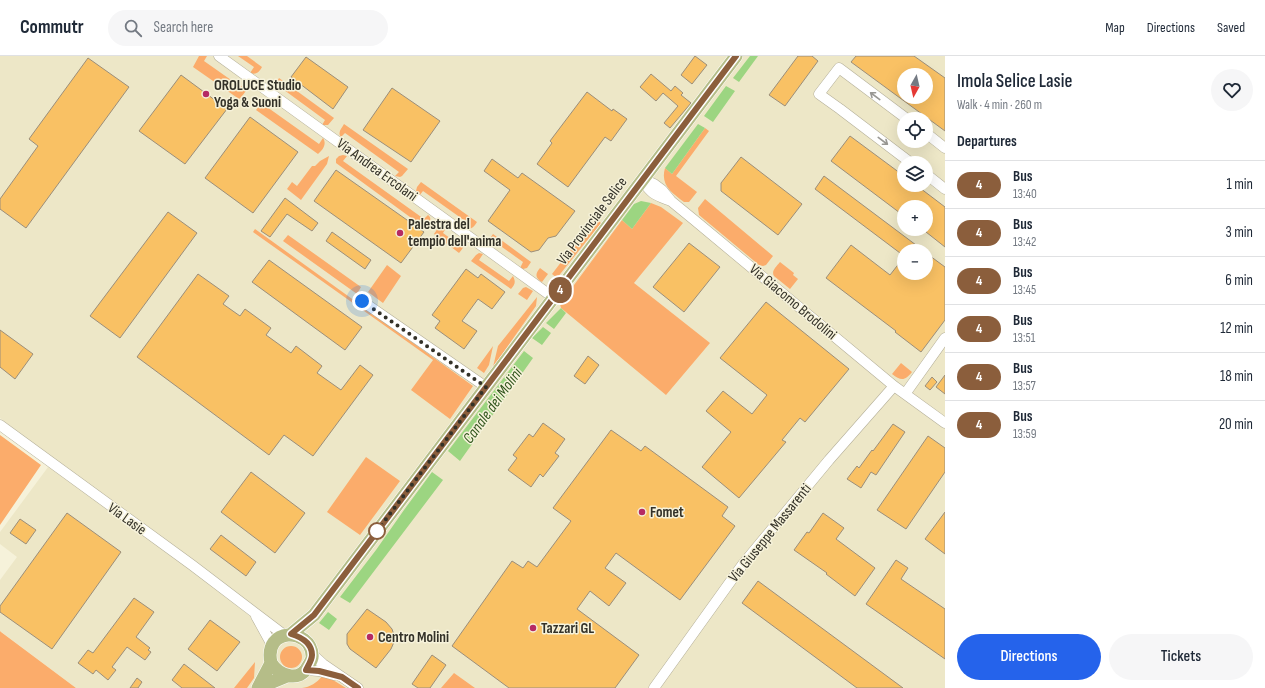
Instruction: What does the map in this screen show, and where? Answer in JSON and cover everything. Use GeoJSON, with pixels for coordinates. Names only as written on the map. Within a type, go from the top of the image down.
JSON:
{"type":"FeatureCollection","features":[{"type":"Feature","properties":{"kind":"main road","name":"Via Provinciale Selice"},"geometry":{"type":"LineString","coordinates":[[272,645],[278,638],[287,634],[314,615],[633,192],[648,181],[736,56]]}},
{"type":"Feature","properties":{"kind":"main road","name":"Via Provinciale Selice"},"geometry":{"type":"LineString","coordinates":[[306,670],[311,649],[310,628],[314,615]]}},
{"type":"Feature","properties":{"kind":"main road"},"geometry":{"type":"LineString","coordinates":[[287,634],[297,636],[311,649]]}},
{"type":"Feature","properties":{"kind":"main road"},"geometry":{"type":"LineString","coordinates":[[272,645],[270,656],[271,663],[275,669],[286,676]]}},
{"type":"Feature","properties":{"kind":"main road"},"geometry":{"type":"LineString","coordinates":[[258,688],[271,663]]}},
{"type":"Feature","properties":{"kind":"main road"},"geometry":{"type":"LineString","coordinates":[[263,688],[286,676],[294,676],[306,670]]}},
{"type":"Feature","properties":{"kind":"street","name":"Via Andrea Ercolani"},"geometry":{"type":"LineString","coordinates":[[219,56],[554,298]]}},
{"type":"Feature","properties":{"kind":"street"},"geometry":{"type":"LineString","coordinates":[[898,112],[839,68],[819,94],[902,156]]}},
{"type":"Feature","properties":{"kind":"street"},"geometry":{"type":"LineString","coordinates":[[933,139],[945,148]]}},
{"type":"Feature","properties":{"kind":"street"},"geometry":{"type":"LineString","coordinates":[[933,180],[945,189]]}},
{"type":"Feature","properties":{"kind":"street","name":"Via Giacomo Brodolini"},"geometry":{"type":"LineString","coordinates":[[648,181],[662,190],[671,201],[894,386],[945,423]]}},
{"type":"Feature","properties":{"kind":"street"},"geometry":{"type":"LineString","coordinates":[[362,301],[486,387]]}},
{"type":"Feature","properties":{"kind":"street"},"geometry":{"type":"LineString","coordinates":[[905,394],[945,338]]}},
{"type":"Feature","properties":{"kind":"street","name":"Via Giuseppe Massarenti"},"geometry":{"type":"LineString","coordinates":[[654,688],[744,564],[830,460],[894,386]]}},
{"type":"Feature","properties":{"kind":"street","name":"Via Lasie"},"geometry":{"type":"LineString","coordinates":[[0,425],[188,562],[254,613],[287,634]]}},
{"type":"Feature","properties":{"kind":"street","name":"Via Lasie"},"geometry":{"type":"LineString","coordinates":[[254,613],[272,645]]}},
{"type":"Feature","properties":{"kind":"street"},"geometry":{"type":"LineString","coordinates":[[311,649],[323,664],[358,688]]}},
{"type":"Feature","properties":{"kind":"street"},"geometry":{"type":"LineString","coordinates":[[306,670],[319,671],[342,677]]}},
{"type":"Feature","properties":{"kind":"shaded area"},"geometry":{"type":"Polygon","coordinates":[[[0,56],[945,56],[945,688],[76,688],[0,631],[0,580],[17,557],[0,544],[0,532],[54,459],[0,418],[0,56]]]}},
{"type":"Feature","properties":{"kind":"shaded area"},"geometry":{"type":"Polygon","coordinates":[[[199,56],[207,56],[204,61],[241,87],[245,81],[247,86],[243,95],[239,99],[193,67],[199,56]]]}},
{"type":"Feature","properties":{"kind":"shaded area"},"geometry":{"type":"Polygon","coordinates":[[[238,56],[247,56],[262,67],[258,73],[250,73],[254,67],[238,56]]]}},
{"type":"Feature","properties":{"kind":"shaded area"},"geometry":{"type":"Polygon","coordinates":[[[279,78],[334,118],[328,125],[322,125],[325,120],[280,87],[276,92],[274,87],[279,78]]]}},
{"type":"Feature","properties":{"kind":"shaded area"},"geometry":{"type":"Polygon","coordinates":[[[265,99],[271,101],[267,107],[319,144],[323,138],[323,149],[318,154],[256,110],[265,99]]]}},
{"type":"Feature","properties":{"kind":"shaded area"},"geometry":{"type":"Polygon","coordinates":[[[344,124],[408,169],[402,176],[395,176],[399,172],[345,133],[341,137],[340,132],[344,124]]]}},
{"type":"Feature","properties":{"kind":"shaded area"},"geometry":{"type":"Polygon","coordinates":[[[705,128],[709,131],[676,176],[697,192],[689,202],[684,202],[668,188],[664,179],[665,168],[672,174],[705,128]]]}},
{"type":"Feature","properties":{"kind":"shaded area"},"geometry":{"type":"Polygon","coordinates":[[[343,155],[347,156],[343,161],[424,219],[428,215],[430,220],[425,228],[336,163],[336,159],[343,155]]]}},
{"type":"Feature","properties":{"kind":"shaded area"},"geometry":{"type":"Polygon","coordinates":[[[329,156],[327,164],[301,200],[287,189],[292,182],[297,186],[312,166],[315,166],[329,156]]]}},
{"type":"Feature","properties":{"kind":"shaded area"},"geometry":{"type":"Polygon","coordinates":[[[421,182],[477,222],[475,225],[471,229],[465,229],[468,223],[423,191],[419,196],[416,191],[421,182]]]}},
{"type":"Feature","properties":{"kind":"shaded area"},"geometry":{"type":"Polygon","coordinates":[[[705,199],[773,256],[766,265],[759,265],[699,215],[698,208],[705,199]]]}},
{"type":"Feature","properties":{"kind":"shaded area"},"geometry":{"type":"Polygon","coordinates":[[[651,203],[661,207],[683,223],[634,283],[710,343],[666,395],[561,308],[560,304],[622,220],[632,229],[651,203]]]}},
{"type":"Feature","properties":{"kind":"shaded area"},"geometry":{"type":"Polygon","coordinates":[[[595,218],[601,223],[557,278],[552,274],[595,218]]]}},
{"type":"Feature","properties":{"kind":"shaded area"},"geometry":{"type":"Polygon","coordinates":[[[438,228],[446,228],[443,233],[458,244],[462,240],[464,243],[464,246],[459,253],[434,234],[438,228]]]}},
{"type":"Feature","properties":{"kind":"shaded area"},"geometry":{"type":"Polygon","coordinates":[[[255,229],[473,386],[450,419],[411,390],[433,360],[253,232],[255,229]]]}},
{"type":"Feature","properties":{"kind":"shaded area"},"geometry":{"type":"Polygon","coordinates":[[[493,234],[531,262],[527,268],[520,268],[523,262],[495,242],[491,247],[489,245],[488,241],[493,234]]]}},
{"type":"Feature","properties":{"kind":"shaded area"},"geometry":{"type":"Polygon","coordinates":[[[288,235],[361,287],[357,294],[283,241],[288,235]]]}},
{"type":"Feature","properties":{"kind":"shaded area"},"geometry":{"type":"Polygon","coordinates":[[[479,253],[483,254],[479,260],[509,281],[513,276],[515,283],[511,289],[471,261],[479,253]]]}},
{"type":"Feature","properties":{"kind":"shaded area"},"geometry":{"type":"Polygon","coordinates":[[[780,262],[794,273],[793,275],[798,279],[790,289],[773,274],[774,269],[780,262]]]}},
{"type":"Feature","properties":{"kind":"shaded area"},"geometry":{"type":"Polygon","coordinates":[[[387,265],[401,276],[383,303],[368,292],[387,265]]]}},
{"type":"Feature","properties":{"kind":"shaded area"},"geometry":{"type":"Polygon","coordinates":[[[540,268],[548,274],[542,282],[536,276],[540,268]]]}},
{"type":"Feature","properties":{"kind":"shaded area"},"geometry":{"type":"Polygon","coordinates":[[[526,287],[533,291],[527,300],[518,294],[523,288],[526,287]]]}},
{"type":"Feature","properties":{"kind":"shaded area"},"geometry":{"type":"Polygon","coordinates":[[[537,297],[536,306],[493,367],[498,346],[537,297]]]}},
{"type":"Feature","properties":{"kind":"shaded area"},"geometry":{"type":"Polygon","coordinates":[[[493,346],[489,365],[484,373],[477,368],[493,346]]]}},
{"type":"Feature","properties":{"kind":"shaded area"},"geometry":{"type":"Polygon","coordinates":[[[901,363],[912,372],[903,379],[900,379],[892,374],[901,363]]]}},
{"type":"Feature","properties":{"kind":"shaded area"},"geometry":{"type":"Polygon","coordinates":[[[0,435],[41,465],[0,525],[0,435]]]}},
{"type":"Feature","properties":{"kind":"shaded area"},"geometry":{"type":"Polygon","coordinates":[[[366,457],[400,481],[360,535],[327,512],[366,457]]]}},
{"type":"Feature","properties":{"kind":"shaded area"},"geometry":{"type":"Polygon","coordinates":[[[0,631],[1,632],[76,688],[0,688],[0,631]]]}},
{"type":"Feature","properties":{"kind":"shaded area"},"geometry":{"type":"Polygon","coordinates":[[[291,646],[299,649],[302,657],[299,665],[291,668],[283,665],[280,657],[283,649],[291,646]]]}},
{"type":"Feature","properties":{"kind":"shaded area"},"geometry":{"type":"Polygon","coordinates":[[[255,662],[254,678],[247,688],[234,688],[255,662]]]}},
{"type":"Feature","properties":{"kind":"shaded area"},"geometry":{"type":"Polygon","coordinates":[[[454,673],[475,688],[441,688],[454,673]]]}},
{"type":"Feature","properties":{"kind":"shaded area"},"geometry":{"type":"Polygon","coordinates":[[[322,676],[333,680],[346,688],[302,688],[308,687],[318,681],[322,676]]]}},
{"type":"Feature","properties":{"kind":"water"},"geometry":{"type":"Polygon","coordinates":[[[750,56],[758,56],[739,82],[733,78],[750,56]]]}},
{"type":"Feature","properties":{"kind":"water"},"geometry":{"type":"Polygon","coordinates":[[[726,86],[735,91],[713,122],[704,116],[726,86]]]}},
{"type":"Feature","properties":{"kind":"water"},"geometry":{"type":"Polygon","coordinates":[[[698,124],[705,128],[672,174],[665,168],[698,124]]]}},
{"type":"Feature","properties":{"kind":"water"},"geometry":{"type":"Polygon","coordinates":[[[641,201],[651,203],[632,229],[622,220],[634,204],[641,201]]]}},
{"type":"Feature","properties":{"kind":"water"},"geometry":{"type":"Polygon","coordinates":[[[561,308],[566,313],[554,329],[546,323],[561,308]]]}},
{"type":"Feature","properties":{"kind":"water"},"geometry":{"type":"Polygon","coordinates":[[[543,327],[551,333],[542,345],[532,338],[543,327]]]}},
{"type":"Feature","properties":{"kind":"water","name":"Canale dei Molini"},"geometry":{"type":"Polygon","coordinates":[[[524,351],[533,358],[460,461],[448,451],[524,351]]]}},
{"type":"Feature","properties":{"kind":"water"},"geometry":{"type":"Polygon","coordinates":[[[432,472],[443,480],[350,603],[340,597],[376,550],[432,472]]]}},
{"type":"Feature","properties":{"kind":"water"},"geometry":{"type":"Polygon","coordinates":[[[328,612],[337,619],[329,630],[319,623],[328,612]]]}},
{"type":"Feature","properties":{"kind":"building"},"geometry":{"type":"Polygon","coordinates":[[[695,56],[707,65],[692,84],[681,75],[695,56]]]}},
{"type":"Feature","properties":{"kind":"building"},"geometry":{"type":"Polygon","coordinates":[[[798,56],[812,56],[818,61],[785,106],[769,95],[798,56]]]}},
{"type":"Feature","properties":{"kind":"building"},"geometry":{"type":"Polygon","coordinates":[[[856,56],[914,56],[931,68],[897,68],[897,96],[851,62],[856,56]]]}},
{"type":"Feature","properties":{"kind":"building"},"geometry":{"type":"Polygon","coordinates":[[[306,57],[348,87],[333,109],[291,77],[306,57]]]}},
{"type":"Feature","properties":{"kind":"building"},"geometry":{"type":"Polygon","coordinates":[[[88,58],[129,87],[26,228],[0,209],[0,199],[38,146],[29,139],[88,58]]]}},
{"type":"Feature","properties":{"kind":"building"},"geometry":{"type":"Polygon","coordinates":[[[933,69],[945,78],[945,131],[933,122],[933,112],[919,112],[908,104],[933,104],[933,69]]]}},
{"type":"Feature","properties":{"kind":"building"},"geometry":{"type":"Polygon","coordinates":[[[651,74],[671,91],[675,86],[683,93],[681,95],[691,103],[670,128],[664,123],[678,106],[663,93],[656,101],[640,87],[651,74]]]}},
{"type":"Feature","properties":{"kind":"building"},"geometry":{"type":"Polygon","coordinates":[[[181,75],[227,109],[185,164],[139,131],[181,75]]]}},
{"type":"Feature","properties":{"kind":"building"},"geometry":{"type":"Polygon","coordinates":[[[392,88],[440,121],[411,162],[363,130],[392,88]]]}},
{"type":"Feature","properties":{"kind":"building"},"geometry":{"type":"Polygon","coordinates":[[[587,92],[612,111],[613,109],[627,119],[611,141],[605,137],[568,187],[537,164],[552,143],[550,141],[587,92]]]}},
{"type":"Feature","properties":{"kind":"building"},"geometry":{"type":"Polygon","coordinates":[[[250,117],[298,152],[253,213],[205,178],[250,117]]]}},
{"type":"Feature","properties":{"kind":"building"},"geometry":{"type":"Polygon","coordinates":[[[850,136],[897,171],[897,192],[925,192],[945,207],[945,247],[931,236],[933,236],[933,200],[897,200],[897,211],[831,161],[850,136]]]}},
{"type":"Feature","properties":{"kind":"building"},"geometry":{"type":"Polygon","coordinates":[[[741,157],[802,204],[778,235],[721,191],[721,183],[741,157]]]}},
{"type":"Feature","properties":{"kind":"building"},"geometry":{"type":"Polygon","coordinates":[[[492,159],[518,178],[522,173],[575,211],[556,236],[548,238],[539,250],[531,252],[488,221],[510,190],[484,171],[492,159]]]}},
{"type":"Feature","properties":{"kind":"building"},"geometry":{"type":"Polygon","coordinates":[[[336,170],[424,232],[401,263],[314,201],[336,170]]]}},
{"type":"Feature","properties":{"kind":"building"},"geometry":{"type":"Polygon","coordinates":[[[824,176],[897,231],[897,236],[904,236],[915,244],[897,244],[897,251],[815,189],[824,176]]]}},
{"type":"Feature","properties":{"kind":"building"},"geometry":{"type":"Polygon","coordinates":[[[285,198],[318,223],[312,231],[287,214],[270,237],[261,231],[285,198]]]}},
{"type":"Feature","properties":{"kind":"building"},"geometry":{"type":"Polygon","coordinates":[[[168,212],[197,233],[120,338],[90,316],[168,212]]]}},
{"type":"Feature","properties":{"kind":"building"},"geometry":{"type":"Polygon","coordinates":[[[332,232],[371,260],[365,269],[326,241],[332,232]]]}},
{"type":"Feature","properties":{"kind":"building"},"geometry":{"type":"Polygon","coordinates":[[[689,243],[720,267],[684,312],[653,287],[689,243]]]}},
{"type":"Feature","properties":{"kind":"building"},"geometry":{"type":"Polygon","coordinates":[[[851,245],[890,275],[897,266],[897,280],[933,280],[933,258],[945,267],[945,320],[921,352],[895,332],[896,331],[826,278],[851,245]]]}},
{"type":"Feature","properties":{"kind":"building"},"geometry":{"type":"Polygon","coordinates":[[[269,260],[362,327],[345,350],[252,282],[269,260]]]}},
{"type":"Feature","properties":{"kind":"building"},"geometry":{"type":"Polygon","coordinates":[[[466,269],[478,278],[481,274],[505,292],[492,309],[478,299],[462,321],[477,331],[464,349],[435,328],[440,321],[432,315],[466,269]]]}},
{"type":"Feature","properties":{"kind":"building"},"geometry":{"type":"Polygon","coordinates":[[[198,274],[229,296],[223,304],[240,316],[245,309],[271,328],[266,335],[291,353],[296,346],[322,366],[317,373],[341,390],[360,365],[373,375],[313,456],[284,435],[269,455],[137,357],[198,274]]]}},
{"type":"Feature","properties":{"kind":"building"},"geometry":{"type":"Polygon","coordinates":[[[766,302],[849,369],[805,422],[800,418],[782,440],[786,442],[739,498],[702,467],[731,432],[706,411],[723,391],[752,414],[767,395],[720,358],[766,302]]]}},
{"type":"Feature","properties":{"kind":"building"},"geometry":{"type":"Polygon","coordinates":[[[0,330],[33,354],[15,379],[0,367],[0,330]]]}},
{"type":"Feature","properties":{"kind":"building"},"geometry":{"type":"Polygon","coordinates":[[[588,356],[599,365],[585,384],[574,376],[588,356]]]}},
{"type":"Feature","properties":{"kind":"building"},"geometry":{"type":"Polygon","coordinates":[[[945,375],[945,394],[936,387],[945,375]]]}},
{"type":"Feature","properties":{"kind":"building"},"geometry":{"type":"Polygon","coordinates":[[[932,377],[937,382],[930,390],[925,386],[932,377]]]}},
{"type":"Feature","properties":{"kind":"building"},"geometry":{"type":"Polygon","coordinates":[[[543,423],[565,439],[555,453],[559,456],[543,477],[540,474],[531,487],[508,470],[517,458],[513,455],[529,434],[533,437],[543,423]]]}},
{"type":"Feature","properties":{"kind":"building"},"geometry":{"type":"Polygon","coordinates":[[[893,424],[905,432],[876,475],[871,472],[861,488],[847,479],[857,466],[859,468],[893,424]]]}},
{"type":"Feature","properties":{"kind":"building"},"geometry":{"type":"Polygon","coordinates":[[[611,430],[641,451],[645,446],[728,507],[722,516],[735,526],[680,600],[616,553],[605,568],[626,583],[609,606],[590,591],[577,609],[639,655],[615,688],[509,688],[452,646],[512,561],[523,568],[528,561],[537,567],[571,521],[553,508],[611,430]]]}},
{"type":"Feature","properties":{"kind":"building"},"geometry":{"type":"Polygon","coordinates":[[[928,436],[945,448],[945,472],[906,529],[877,510],[928,436]]]}},
{"type":"Feature","properties":{"kind":"building"},"geometry":{"type":"Polygon","coordinates":[[[251,472],[305,513],[275,553],[221,512],[251,472]]]}},
{"type":"Feature","properties":{"kind":"building"},"geometry":{"type":"Polygon","coordinates":[[[945,512],[945,554],[925,539],[945,512]]]}},
{"type":"Feature","properties":{"kind":"building"},"geometry":{"type":"Polygon","coordinates":[[[67,513],[121,552],[52,649],[0,612],[0,606],[67,513]]]}},
{"type":"Feature","properties":{"kind":"building"},"geometry":{"type":"Polygon","coordinates":[[[823,513],[844,528],[836,539],[875,568],[855,596],[826,574],[827,573],[794,550],[807,532],[809,533],[823,513]]]}},
{"type":"Feature","properties":{"kind":"building"},"geometry":{"type":"Polygon","coordinates":[[[20,519],[36,530],[26,544],[10,533],[20,519]]]}},
{"type":"Feature","properties":{"kind":"building"},"geometry":{"type":"Polygon","coordinates":[[[221,535],[256,562],[246,576],[210,549],[221,535]]]}},
{"type":"Feature","properties":{"kind":"building"},"geometry":{"type":"Polygon","coordinates":[[[896,560],[908,568],[901,579],[945,609],[945,659],[866,604],[896,560]]]}},
{"type":"Feature","properties":{"kind":"building"},"geometry":{"type":"Polygon","coordinates":[[[758,581],[903,688],[857,688],[742,603],[758,581]]]}},
{"type":"Feature","properties":{"kind":"building"},"geometry":{"type":"Polygon","coordinates":[[[134,598],[154,612],[136,637],[150,648],[148,650],[151,652],[145,660],[127,647],[112,667],[116,670],[108,680],[96,670],[93,674],[78,663],[88,650],[93,653],[134,598]]]}},
{"type":"Feature","properties":{"kind":"building","name":"Centro Molini"},"geometry":{"type":"Polygon","coordinates":[[[367,609],[386,622],[392,629],[394,635],[394,642],[391,649],[376,668],[350,649],[347,644],[347,634],[367,609]]]}},
{"type":"Feature","properties":{"kind":"building"},"geometry":{"type":"Polygon","coordinates":[[[210,620],[240,642],[217,671],[188,649],[210,620]]]}},
{"type":"Feature","properties":{"kind":"building"},"geometry":{"type":"Polygon","coordinates":[[[432,655],[446,665],[430,688],[418,688],[412,684],[432,655]]]}},
{"type":"Feature","properties":{"kind":"building"},"geometry":{"type":"Polygon","coordinates":[[[184,664],[215,688],[182,688],[172,680],[184,664]]]}},
{"type":"Feature","properties":{"kind":"building"},"geometry":{"type":"Polygon","coordinates":[[[137,678],[142,682],[138,688],[130,688],[137,678]]]}},
{"type":"Feature","properties":{"kind":"bus line","name":"4"},"geometry":{"type":"LineString","coordinates":[[358,688],[342,677],[319,671],[306,670],[312,657],[309,644],[291,634],[314,615],[736,56]]}},
{"type":"Feature","properties":{"kind":"place","name":"OROLUCE Studio Yoga & Suoni"},"geometry":{"type":"Point","coordinates":[206,94]}},
{"type":"Feature","properties":{"kind":"place","name":"Palestra del tempio dell'anima"},"geometry":{"type":"Point","coordinates":[400,233]}},
{"type":"Feature","properties":{"kind":"place","name":"Fomet"},"geometry":{"type":"Point","coordinates":[642,512]}},
{"type":"Feature","properties":{"kind":"place","name":"Tazzari GL"},"geometry":{"type":"Point","coordinates":[533,628]}},
{"type":"Feature","properties":{"kind":"place","name":"Centro Molini"},"geometry":{"type":"Point","coordinates":[370,637]}},
{"type":"Feature","properties":{"kind":"route"},"geometry":{"type":"LineString","coordinates":[[362,301],[486,387],[377,531]]}}]}
